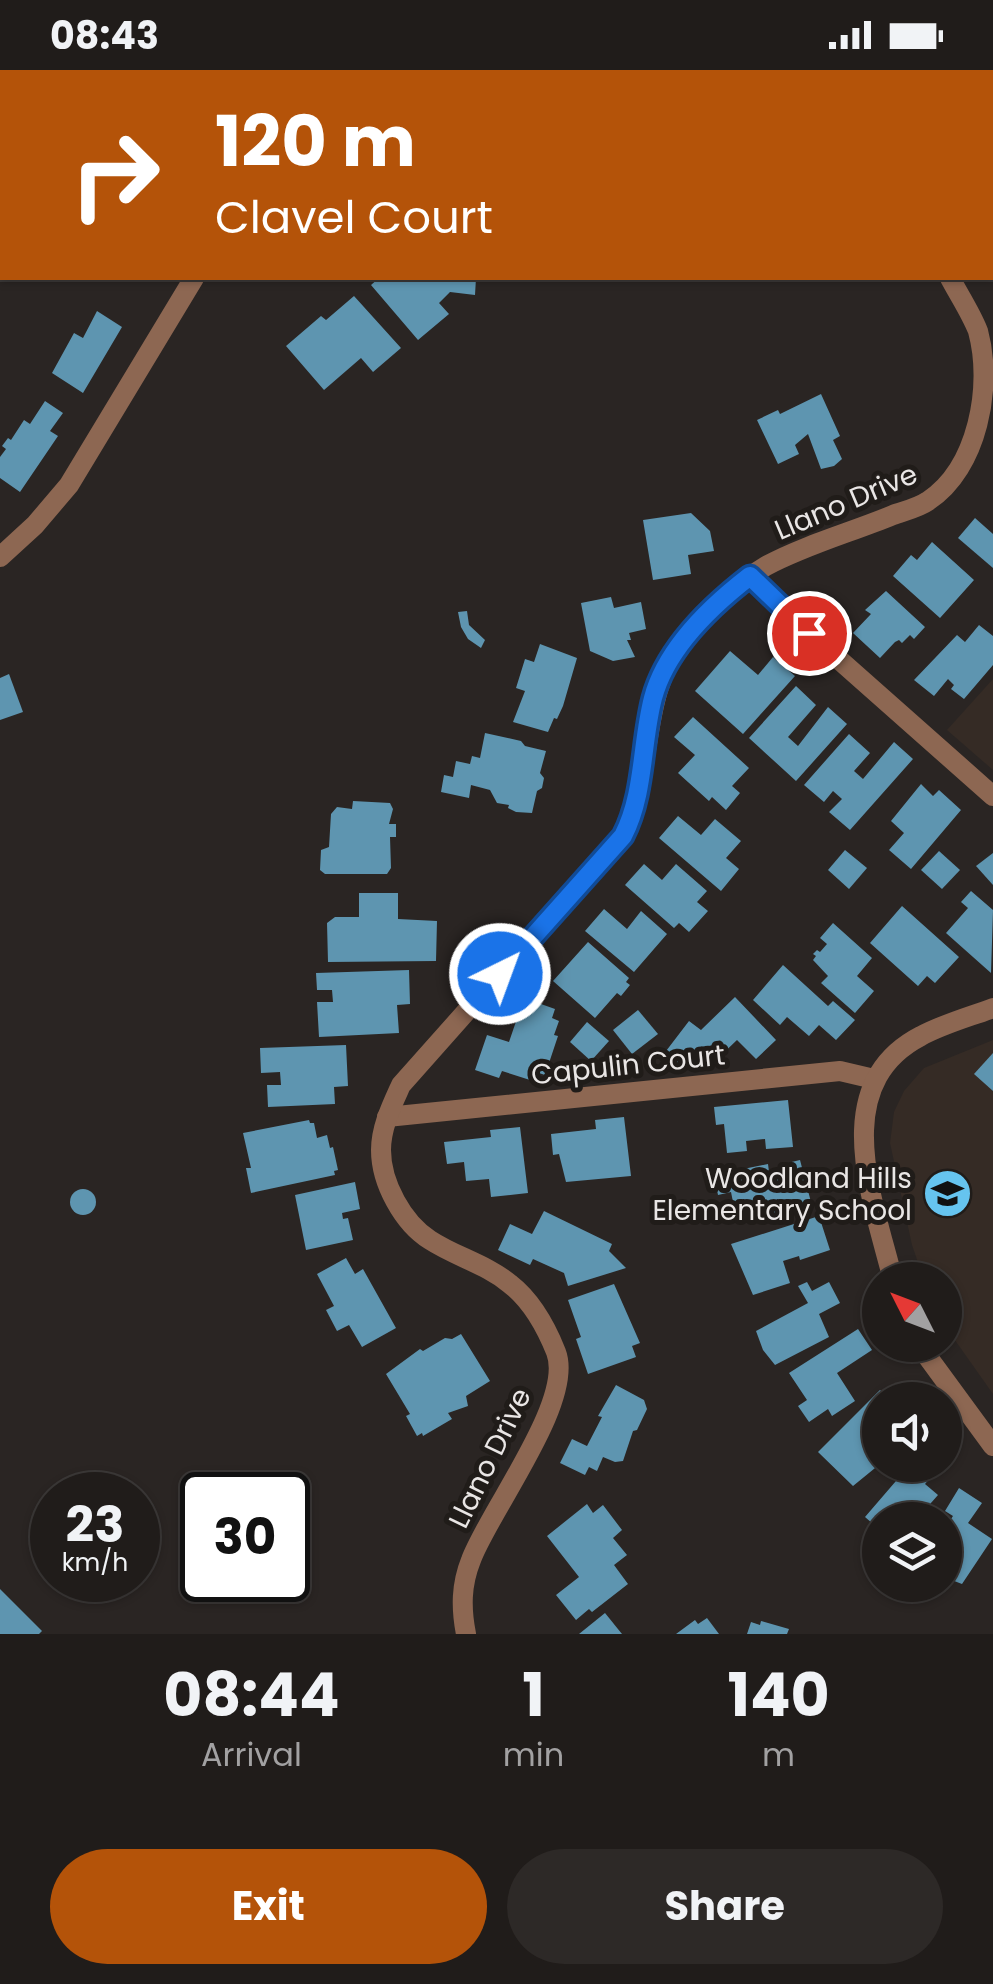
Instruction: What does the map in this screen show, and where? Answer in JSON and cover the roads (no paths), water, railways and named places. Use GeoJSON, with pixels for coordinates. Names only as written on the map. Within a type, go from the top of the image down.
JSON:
{"type":"FeatureCollection","features":[{"type":"Feature","properties":{"kind":"street"},"geometry":{"type":"LineString","coordinates":[[0,557],[36,525],[69,485],[193,280]]}},
{"type":"Feature","properties":{"kind":"street","name":"Llano Drive"},"geometry":{"type":"LineString","coordinates":[[466,1634],[460,1602],[471,1559],[552,1406],[558,1358],[540,1316],[512,1285],[484,1265],[430,1240],[404,1217],[388,1183],[381,1150],[387,1117],[402,1085],[623,836],[635,812],[654,696],[685,638],[750,576],[927,502],[955,477],[978,434],[988,383],[980,333],[951,280]]}},
{"type":"Feature","properties":{"kind":"street"},"geometry":{"type":"LineString","coordinates":[[750,576],[783,610],[993,796]]}},
{"type":"Feature","properties":{"kind":"street"},"geometry":{"type":"LineString","coordinates":[[889,1262],[862,1154],[865,1109],[874,1079],[919,1036],[993,1008]]}},
{"type":"Feature","properties":{"kind":"street","name":"Capulin Court"},"geometry":{"type":"LineString","coordinates":[[387,1117],[840,1071],[874,1079]]}},
{"type":"Feature","properties":{"kind":"street"},"geometry":{"type":"LineString","coordinates":[[931,1362],[993,1446]]}},
{"type":"Feature","properties":{"kind":"place","name":"Woodland Hills Elementary School"},"geometry":{"type":"Point","coordinates":[947,1194]}}]}
